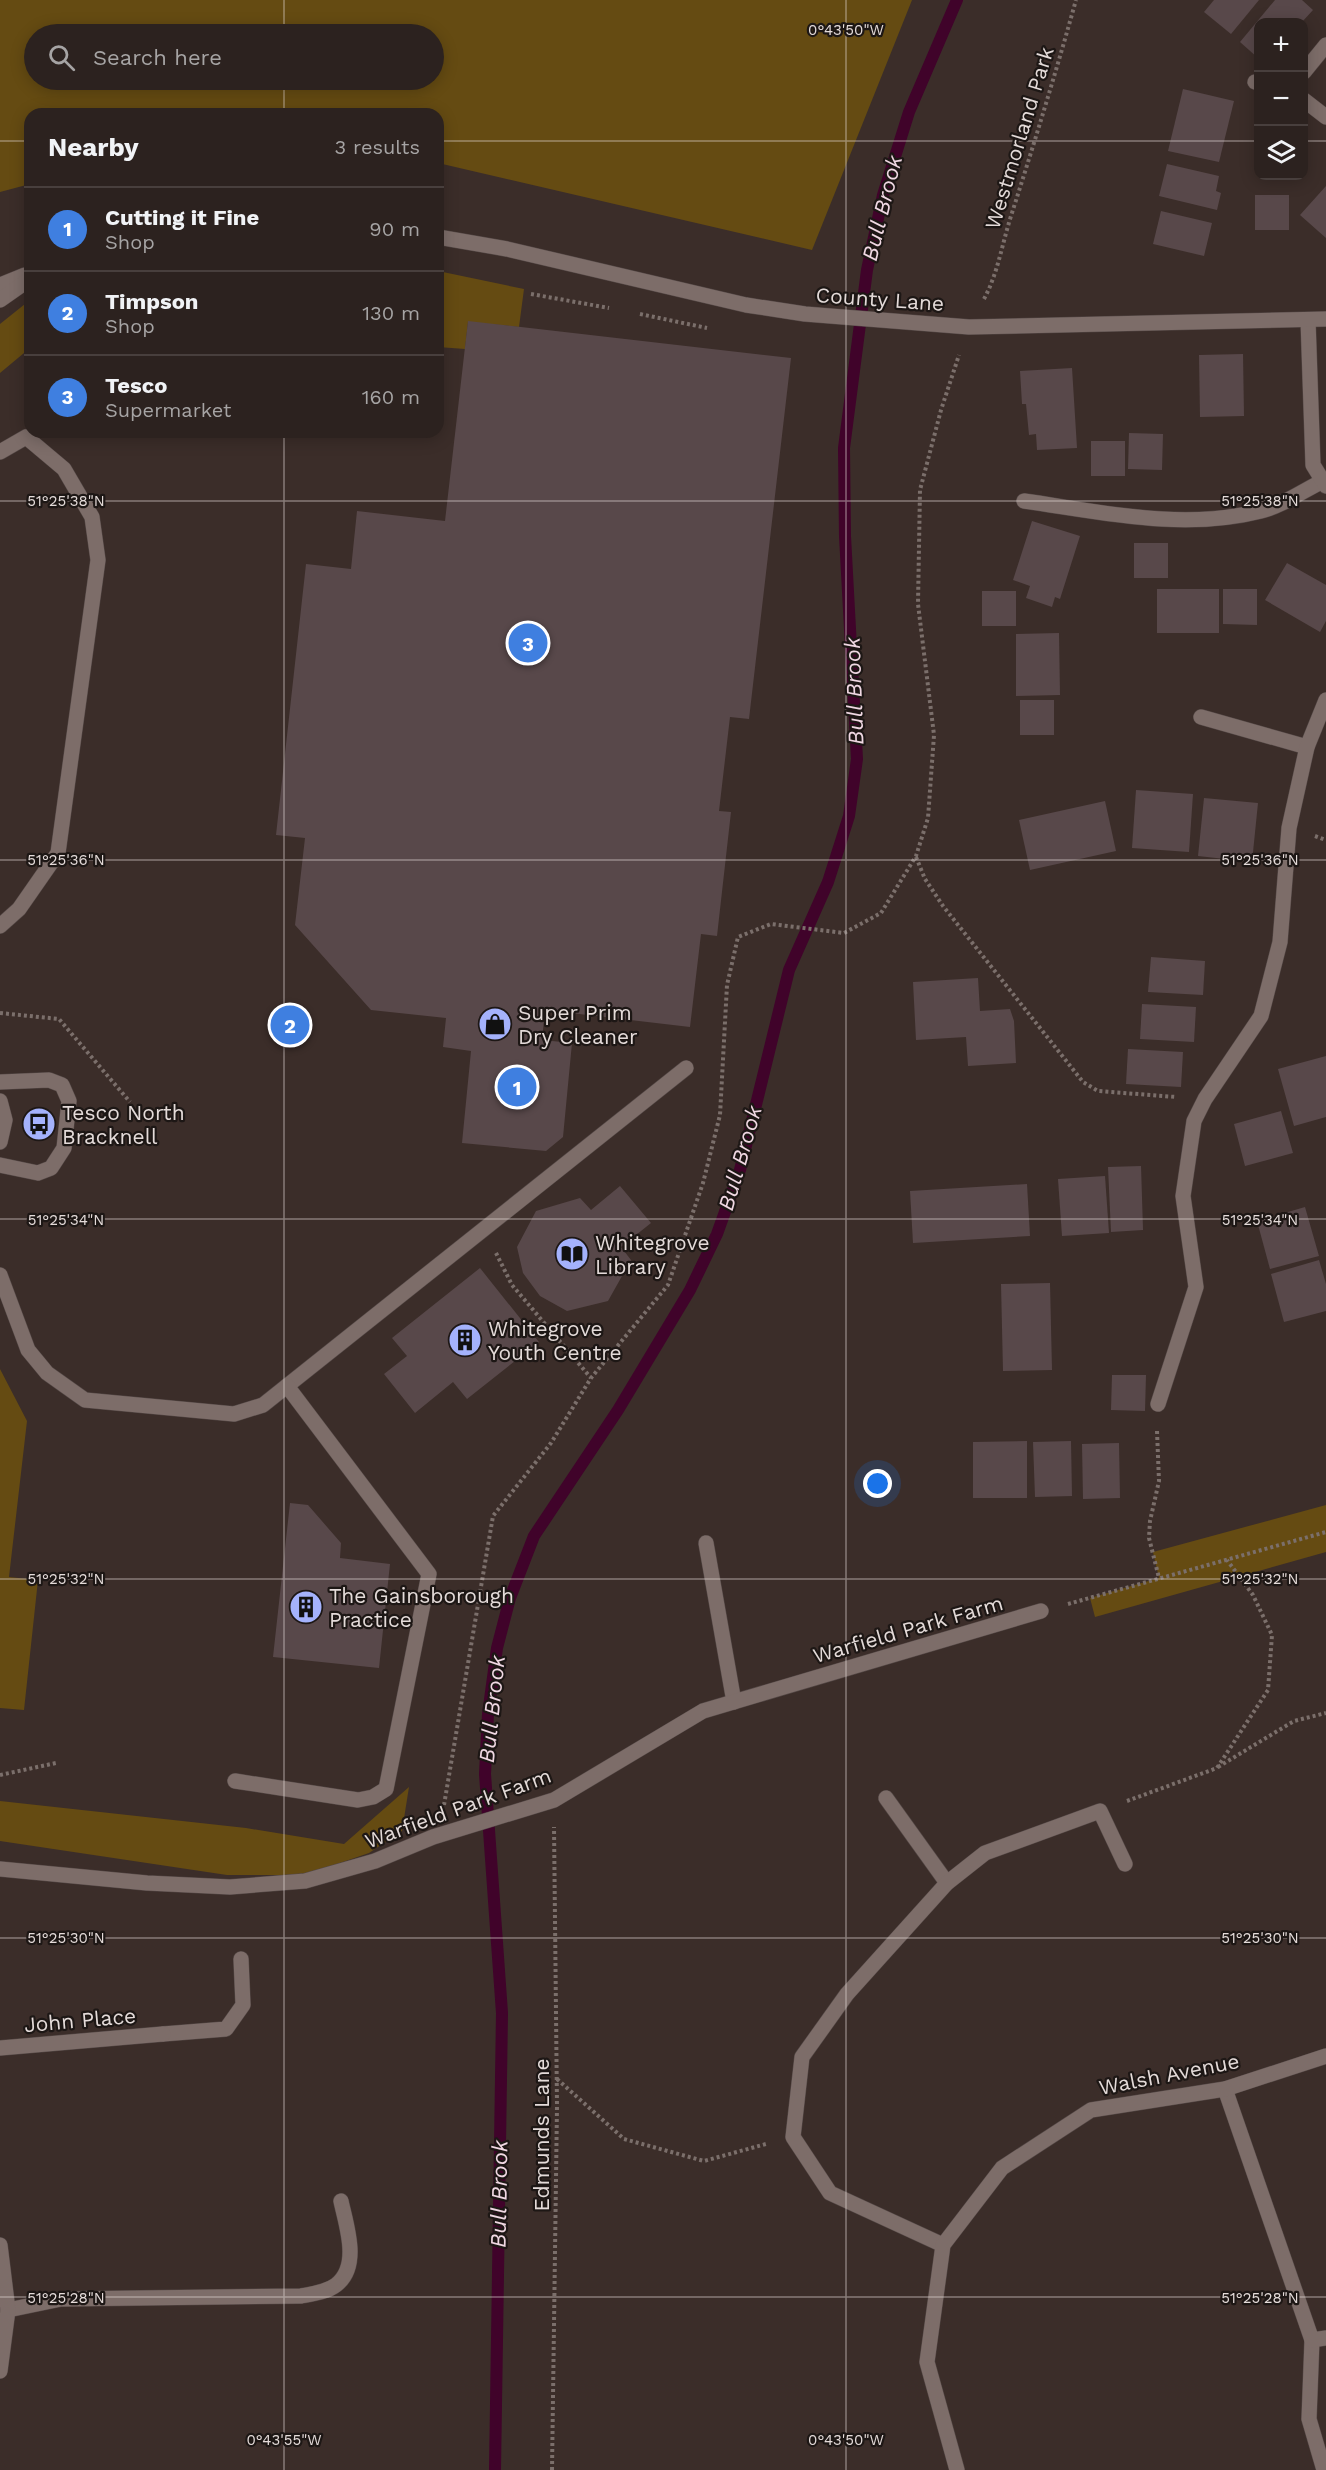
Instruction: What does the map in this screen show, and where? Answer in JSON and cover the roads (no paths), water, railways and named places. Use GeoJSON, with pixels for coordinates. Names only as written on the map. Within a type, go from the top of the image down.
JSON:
{"type":"FeatureCollection","features":[{"type":"Feature","properties":{"kind":"street"},"geometry":{"type":"LineString","coordinates":[[1308,67],[1326,45]]}},
{"type":"Feature","properties":{"kind":"street"},"geometry":{"type":"LineString","coordinates":[[1308,103],[1326,117]]}},
{"type":"Feature","properties":{"kind":"street","name":"County Lane"},"geometry":{"type":"LineString","coordinates":[[444,238],[507,249],[746,305],[805,314],[969,327],[1326,319]]}},
{"type":"Feature","properties":{"kind":"street"},"geometry":{"type":"LineString","coordinates":[[0,285],[24,275]]}},
{"type":"Feature","properties":{"kind":"street"},"geometry":{"type":"LineString","coordinates":[[0,300],[24,283]]}},
{"type":"Feature","properties":{"kind":"street"},"geometry":{"type":"LineString","coordinates":[[1024,501],[1163,520],[1215,519],[1263,511],[1324,483],[1313,465],[1308,320]]}},
{"type":"Feature","properties":{"kind":"street"},"geometry":{"type":"LineString","coordinates":[[0,452],[24,438]]}},
{"type":"Feature","properties":{"kind":"street"},"geometry":{"type":"LineString","coordinates":[[0,926],[19,909],[58,853],[98,560],[92,518],[64,469],[27,438]]}},
{"type":"Feature","properties":{"kind":"street"},"geometry":{"type":"LineString","coordinates":[[1158,1404],[1196,1287],[1183,1196],[1194,1121],[1205,1099],[1261,1016],[1280,942],[1288,828],[1307,747],[1326,700]]}},
{"type":"Feature","properties":{"kind":"street"},"geometry":{"type":"LineString","coordinates":[[1201,717],[1307,747]]}},
{"type":"Feature","properties":{"kind":"street"},"geometry":{"type":"LineString","coordinates":[[0,1275],[28,1350],[47,1373],[85,1400],[234,1414],[263,1405],[686,1068]]}},
{"type":"Feature","properties":{"kind":"street"},"geometry":{"type":"LineString","coordinates":[[0,1082],[49,1080],[62,1085],[69,1101],[64,1148],[51,1168],[38,1173],[0,1165]]}},
{"type":"Feature","properties":{"kind":"street"},"geometry":{"type":"LineString","coordinates":[[0,1101],[5,1120],[0,1142]]}},
{"type":"Feature","properties":{"kind":"street"},"geometry":{"type":"LineString","coordinates":[[235,1781],[358,1800],[373,1797],[386,1789],[429,1574],[287,1386]]}},
{"type":"Feature","properties":{"kind":"street"},"geometry":{"type":"LineString","coordinates":[[706,1543],[734,1702]]}},
{"type":"Feature","properties":{"kind":"street","name":"Warfield Park Farm"},"geometry":{"type":"LineString","coordinates":[[0,1869],[147,1883],[241,1886],[305,1881],[375,1861],[433,1837],[554,1800],[703,1711],[1041,1611]]}},
{"type":"Feature","properties":{"kind":"street"},"geometry":{"type":"LineString","coordinates":[[886,1798],[947,1883]]}},
{"type":"Feature","properties":{"kind":"street"},"geometry":{"type":"LineString","coordinates":[[943,2245],[830,2193],[793,2137],[802,2057],[847,1994],[947,1883],[985,1853],[1101,1811],[1125,1864]]}},
{"type":"Feature","properties":{"kind":"street","name":"John Place"},"geometry":{"type":"LineString","coordinates":[[0,2048],[226,2029],[243,2005],[241,1959]]}},
{"type":"Feature","properties":{"kind":"street","name":"Walsh Avenue"},"geometry":{"type":"LineString","coordinates":[[957,2470],[927,2362],[943,2245],[1002,2168],[1091,2110],[1225,2089],[1326,2056]]}},
{"type":"Feature","properties":{"kind":"street"},"geometry":{"type":"LineString","coordinates":[[1225,2089],[1319,2339],[1309,2419],[1324,2470]]}},
{"type":"Feature","properties":{"kind":"street"},"geometry":{"type":"LineString","coordinates":[[8,2310],[61,2299],[301,2296],[321,2292],[337,2285],[347,2270],[350,2251],[341,2201]]}},
{"type":"Feature","properties":{"kind":"street"},"geometry":{"type":"LineString","coordinates":[[0,2245],[8,2310],[0,2371]]}},
{"type":"Feature","properties":{"kind":"waterway","name":"Bull Brook"},"geometry":{"type":"LineString","coordinates":[[495,2470],[502,2013],[485,1774],[488,1714],[497,1648],[510,1598],[534,1536],[618,1410],[690,1290],[717,1234],[740,1170],[789,970],[828,882],[849,816],[857,759],[845,536],[844,448],[867,270],[883,195],[909,112],[957,0]]}},
{"type":"Feature","properties":{"kind":"place","name":"Tesco"},"geometry":{"type":"Point","coordinates":[528,643]}},
{"type":"Feature","properties":{"kind":"place","name":"Super Prim Dry Cleaner"},"geometry":{"type":"Point","coordinates":[495,1024]}},
{"type":"Feature","properties":{"kind":"place","name":"Timpson"},"geometry":{"type":"Point","coordinates":[290,1025]}},
{"type":"Feature","properties":{"kind":"place","name":"Cutting it Fine"},"geometry":{"type":"Point","coordinates":[517,1087]}},
{"type":"Feature","properties":{"kind":"place","name":"Tesco North Bracknell"},"geometry":{"type":"Point","coordinates":[39,1124]}},
{"type":"Feature","properties":{"kind":"place","name":"Whitegrove Library"},"geometry":{"type":"Point","coordinates":[572,1254]}},
{"type":"Feature","properties":{"kind":"place","name":"Whitegrove Youth Centre"},"geometry":{"type":"Point","coordinates":[465,1340]}},
{"type":"Feature","properties":{"kind":"place","name":"The Gainsborough Practice"},"geometry":{"type":"Point","coordinates":[306,1607]}}]}
